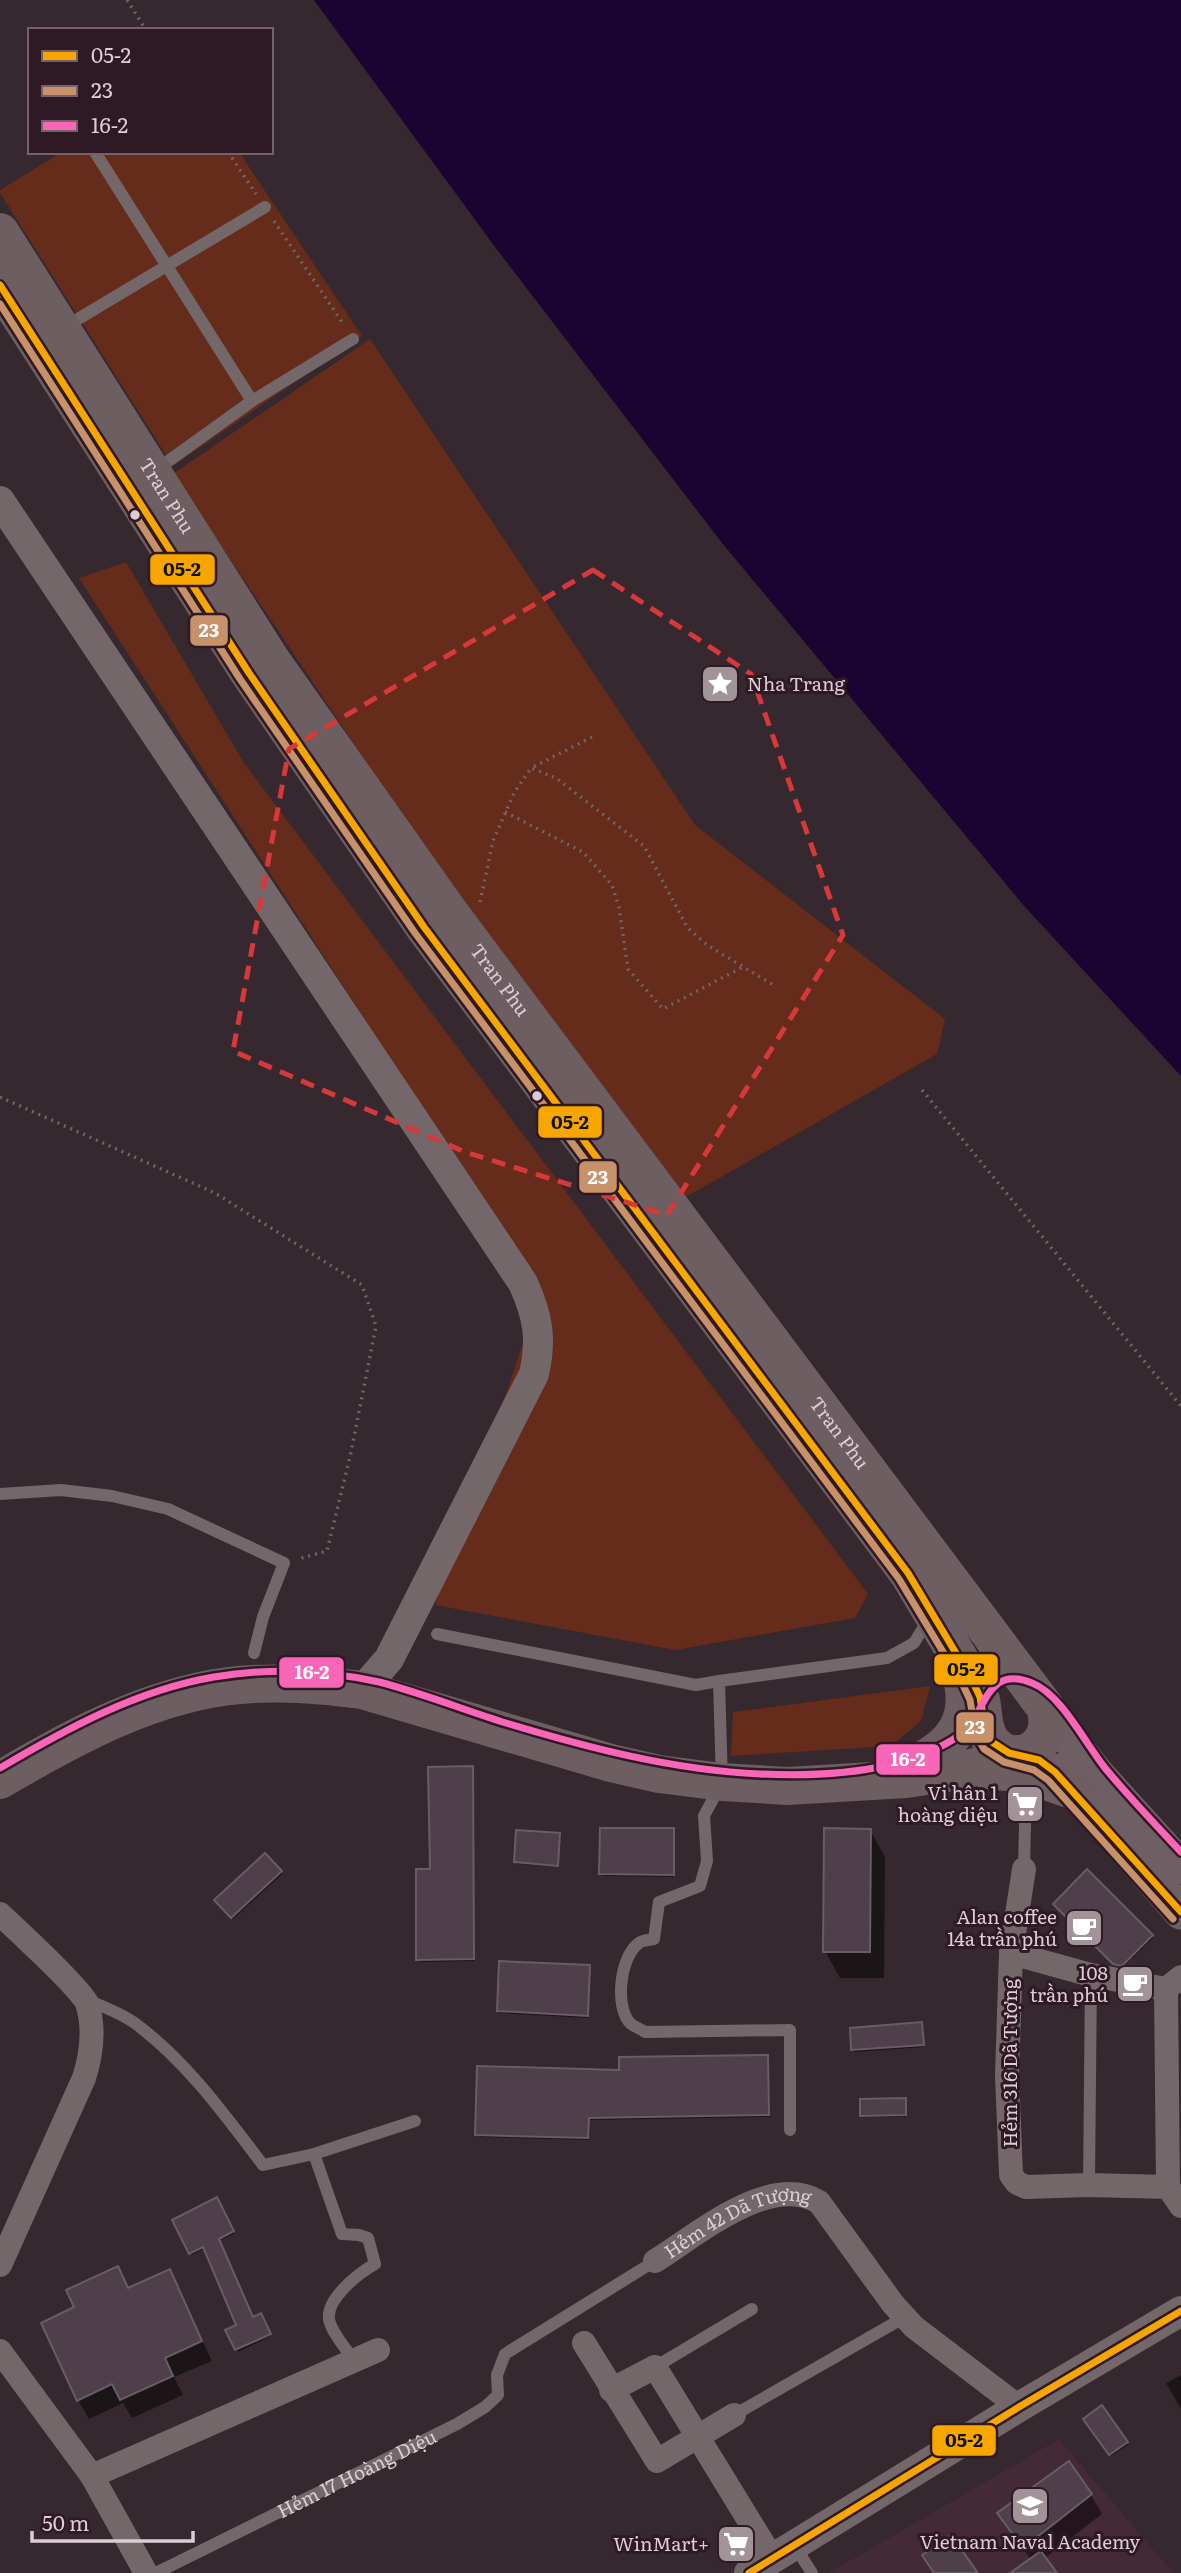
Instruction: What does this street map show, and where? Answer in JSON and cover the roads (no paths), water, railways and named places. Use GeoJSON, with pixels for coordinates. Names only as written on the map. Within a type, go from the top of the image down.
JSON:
{"type":"FeatureCollection","features":[{"type":"Feature","properties":{"kind":"main road","name":"Tran Phu"},"geometry":{"type":"LineString","coordinates":[[0,232],[76,377],[248,673],[424,926],[900,1562],[980,1697],[984,1722]]}},
{"type":"Feature","properties":{"kind":"main road","name":"Tran Phu"},"geometry":{"type":"LineString","coordinates":[[0,285],[76,377],[449,912],[1042,1703],[1095,1772],[1181,1867]]}},
{"type":"Feature","properties":{"kind":"main road"},"geometry":{"type":"LineString","coordinates":[[874,1778],[933,1754],[959,1727],[965,1713],[965,1692],[955,1651]]}},
{"type":"Feature","properties":{"kind":"main road"},"geometry":{"type":"LineString","coordinates":[[0,1780],[53,1749],[127,1714],[196,1692],[262,1683],[325,1685],[362,1690],[611,1763],[659,1774],[787,1786],[874,1778],[925,1777],[961,1771],[994,1770],[1023,1764],[1045,1738],[1049,1728],[1042,1703],[1020,1690],[999,1695],[991,1703],[984,1722],[973,1739],[937,1760],[874,1778]]}},
{"type":"Feature","properties":{"kind":"main road"},"geometry":{"type":"LineString","coordinates":[[984,1722],[986,1733],[999,1749],[1075,1791],[1181,1912]]}},
{"type":"Feature","properties":{"kind":"street"},"geometry":{"type":"LineString","coordinates":[[0,501],[523,1283],[533,1305],[539,1350],[534,1374],[389,1658],[362,1690]]}},
{"type":"Feature","properties":{"kind":"street","name":"Hẻm 316 Dã Tượng"},"geometry":{"type":"LineString","coordinates":[[1024,1869],[1011,1954],[1007,2075],[1011,2175],[1017,2183],[1026,2187],[1089,2185],[1174,2196]]}},
{"type":"Feature","properties":{"kind":"street"},"geometry":{"type":"LineString","coordinates":[[0,1914],[87,2000],[92,2052],[84,2078],[0,2265]]}},
{"type":"Feature","properties":{"kind":"street"},"geometry":{"type":"LineString","coordinates":[[1011,1954],[1091,1975],[1174,1983],[1174,2196]]}},
{"type":"Feature","properties":{"kind":"street","name":"Hẻm 42 Dã Tượng"},"geometry":{"type":"LineString","coordinates":[[655,2261],[747,2203],[768,2196],[798,2193],[819,2202],[905,2317],[936,2345],[1018,2407]]}},
{"type":"Feature","properties":{"kind":"street"},"geometry":{"type":"LineString","coordinates":[[611,2390],[655,2367],[772,2559],[1018,2407],[1181,2311]]}},
{"type":"Feature","properties":{"kind":"street"},"geometry":{"type":"LineString","coordinates":[[584,2343],[657,2461],[734,2415]]}},
{"type":"Feature","properties":{"kind":"street"},"geometry":{"type":"LineString","coordinates":[[92,2476],[378,2350]]}},
{"type":"Feature","properties":{"kind":"street"},"geometry":{"type":"LineString","coordinates":[[0,2351],[92,2476],[146,2573]]}},
{"type":"Feature","properties":{"kind":"lane"},"geometry":{"type":"LineString","coordinates":[[96,154],[252,401]]}},
{"type":"Feature","properties":{"kind":"lane"},"geometry":{"type":"LineString","coordinates":[[74,322],[265,207]]}},
{"type":"Feature","properties":{"kind":"lane"},"geometry":{"type":"LineString","coordinates":[[160,467],[252,401],[353,339]]}},
{"type":"Feature","properties":{"kind":"lane"},"geometry":{"type":"LineString","coordinates":[[0,1494],[61,1490],[112,1496],[168,1509],[284,1563],[263,1617],[254,1653]]}},
{"type":"Feature","properties":{"kind":"lane"},"geometry":{"type":"LineString","coordinates":[[436,1634],[696,1685],[887,1658],[914,1643],[927,1624],[929,1610]]}},
{"type":"Feature","properties":{"kind":"lane"},"geometry":{"type":"LineString","coordinates":[[719,1682],[722,1782],[704,1816],[707,1861],[700,1886],[659,1902],[654,1939],[639,1942],[626,1959],[621,1989],[625,2013],[630,2023],[645,2032],[790,2029],[790,2130]]}},
{"type":"Feature","properties":{"kind":"lane"},"geometry":{"type":"LineString","coordinates":[[1023,1764],[1024,1869]]}},
{"type":"Feature","properties":{"kind":"lane"},"geometry":{"type":"LineString","coordinates":[[1089,2185],[1091,1975]]}},
{"type":"Feature","properties":{"kind":"lane"},"geometry":{"type":"LineString","coordinates":[[87,2000],[134,2022],[156,2041],[213,2099],[263,2165],[314,2154],[415,2121]]}},
{"type":"Feature","properties":{"kind":"lane"},"geometry":{"type":"LineString","coordinates":[[314,2154],[342,2234],[369,2238],[375,2264],[354,2277],[330,2312],[329,2322],[354,2361]]}},
{"type":"Feature","properties":{"kind":"lane","name":"Hẻm 42 Dã Tượng"},"geometry":{"type":"LineString","coordinates":[[496,2375],[505,2354],[655,2261]]}},
{"type":"Feature","properties":{"kind":"lane"},"geometry":{"type":"LineString","coordinates":[[655,2367],[752,2309]]}},
{"type":"Feature","properties":{"kind":"lane"},"geometry":{"type":"LineString","coordinates":[[734,2415],[905,2317]]}},
{"type":"Feature","properties":{"kind":"lane","name":"Hẻm 17 Hoàng Diệu"},"geometry":{"type":"LineString","coordinates":[[156,2573],[457,2424],[485,2407],[498,2395],[496,2375]]}},
{"type":"Feature","properties":{"kind":"lane"},"geometry":{"type":"LineString","coordinates":[[772,2559],[812,2573]]}},
{"type":"Feature","properties":{"kind":"place","name":"Nha Trang"},"geometry":{"type":"Point","coordinates":[720,684]}},
{"type":"Feature","properties":{"kind":"place","name":"Vi hân 1 hoàng diệu"},"geometry":{"type":"Point","coordinates":[1025,1804]}},
{"type":"Feature","properties":{"kind":"place","name":"Alan coffee 14a trần phú"},"geometry":{"type":"Point","coordinates":[1084,1928]}},
{"type":"Feature","properties":{"kind":"place","name":"108 trần phú"},"geometry":{"type":"Point","coordinates":[1135,1984]}},
{"type":"Feature","properties":{"kind":"place","name":"Vietnam Naval Academy"},"geometry":{"type":"Point","coordinates":[1030,2506]}},
{"type":"Feature","properties":{"kind":"place","name":"WinMart+"},"geometry":{"type":"Point","coordinates":[736,2544]}}]}
